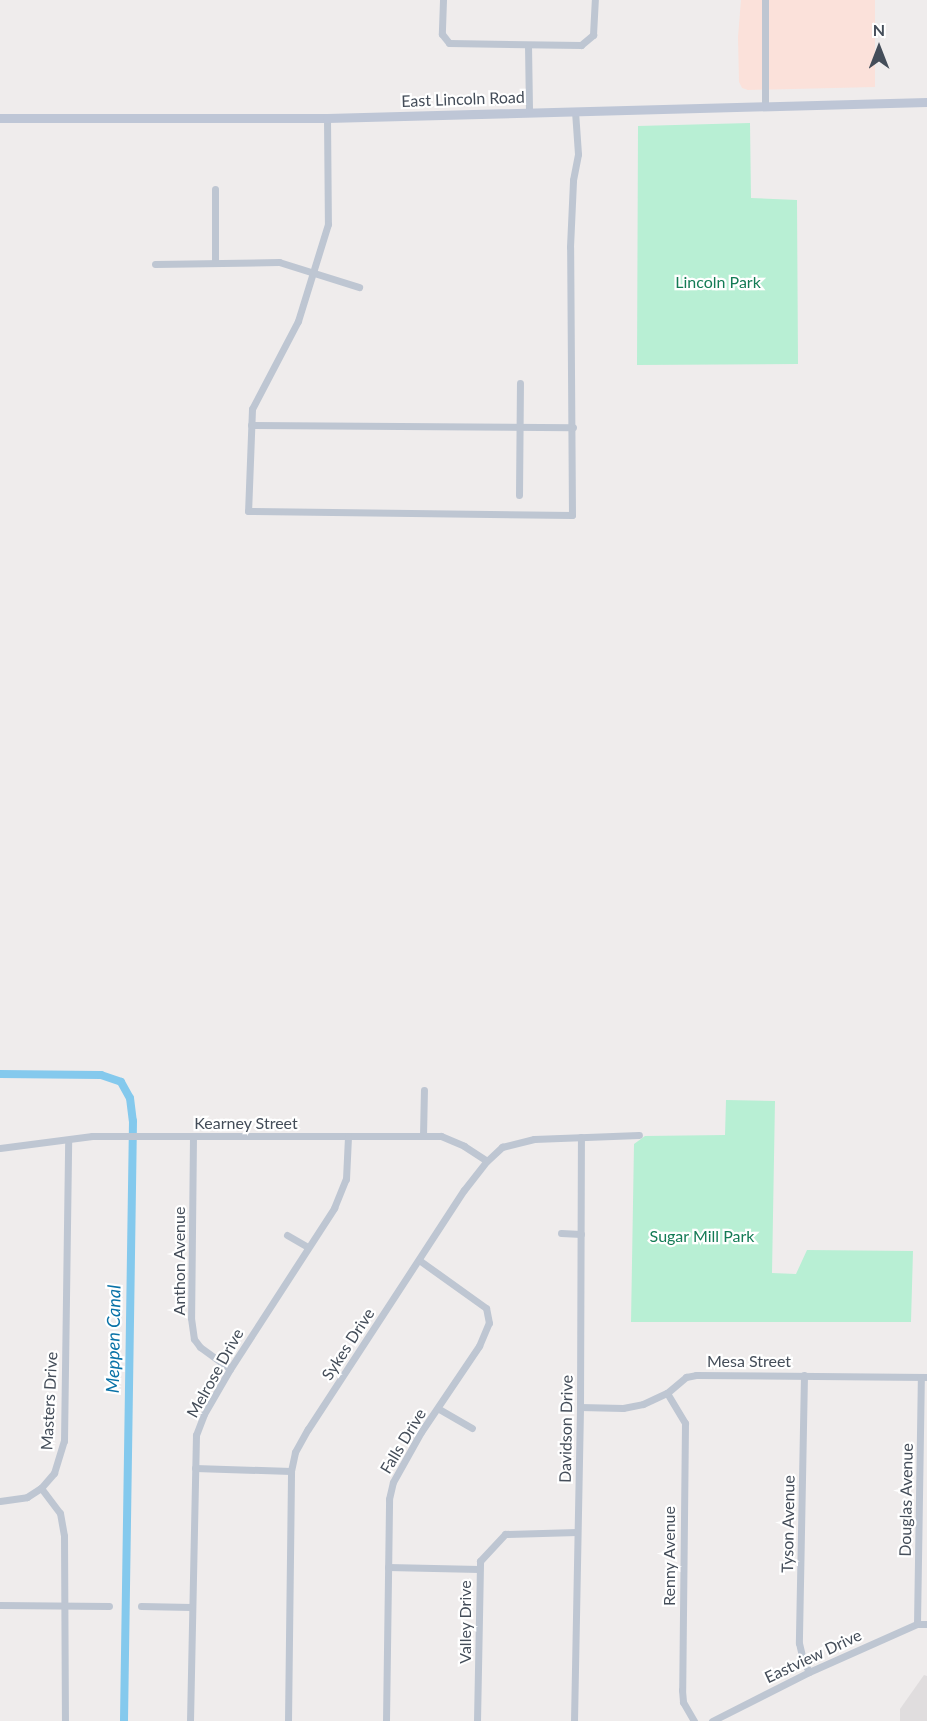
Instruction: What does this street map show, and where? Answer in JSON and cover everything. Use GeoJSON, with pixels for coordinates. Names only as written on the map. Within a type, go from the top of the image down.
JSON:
{"type":"FeatureCollection","features":[{"type":"Feature","properties":{"kind":"main road","name":"East Lincoln Road"},"geometry":{"type":"LineString","coordinates":[[0,118],[327,118],[927,102]]}},
{"type":"Feature","properties":{"kind":"street"},"geometry":{"type":"LineString","coordinates":[[443,0],[442,34],[449,43],[528,45],[581,45],[587,42],[595,26],[595,0]]}},
{"type":"Feature","properties":{"kind":"street"},"geometry":{"type":"LineString","coordinates":[[765,0],[765,107]]}},
{"type":"Feature","properties":{"kind":"street"},"geometry":{"type":"LineString","coordinates":[[528,45],[529,112]]}},
{"type":"Feature","properties":{"kind":"street"},"geometry":{"type":"LineString","coordinates":[[327,118],[328,224],[298,321],[252,409],[248,511],[572,514],[570,247],[573,180],[578,154],[575,111]]}},
{"type":"Feature","properties":{"kind":"street"},"geometry":{"type":"LineString","coordinates":[[215,189],[215,263]]}},
{"type":"Feature","properties":{"kind":"street"},"geometry":{"type":"LineString","coordinates":[[155,264],[279,262],[359,287]]}},
{"type":"Feature","properties":{"kind":"street"},"geometry":{"type":"LineString","coordinates":[[519,495],[520,383]]}},
{"type":"Feature","properties":{"kind":"street"},"geometry":{"type":"LineString","coordinates":[[252,425],[573,427]]}},
{"type":"Feature","properties":{"kind":"street"},"geometry":{"type":"LineString","coordinates":[[423,1136],[424,1090]]}},
{"type":"Feature","properties":{"kind":"street","name":"Sykes Drive"},"geometry":{"type":"LineString","coordinates":[[288,1721],[291,1471],[295,1452],[308,1430],[464,1190],[487,1161],[502,1147],[512,1143],[639,1135]]}},
{"type":"Feature","properties":{"kind":"street","name":"Kearney Street"},"geometry":{"type":"LineString","coordinates":[[0,1148],[68,1141],[92,1136],[441,1136],[464,1146],[487,1161]]}},
{"type":"Feature","properties":{"kind":"street","name":"Anthon Avenue"},"geometry":{"type":"LineString","coordinates":[[193,1136],[191,1318],[194,1339],[200,1347],[230,1369]]}},
{"type":"Feature","properties":{"kind":"street","name":"Melrose Drive"},"geometry":{"type":"LineString","coordinates":[[190,1721],[196,1435],[230,1369],[334,1208],[346,1179],[348,1136]]}},
{"type":"Feature","properties":{"kind":"street","name":"Davidson Drive"},"geometry":{"type":"LineString","coordinates":[[574,1721],[580,1407],[581,1137]]}},
{"type":"Feature","properties":{"kind":"street","name":"Masters Drive"},"geometry":{"type":"LineString","coordinates":[[41,1488],[54,1473],[64,1441],[68,1141]]}},
{"type":"Feature","properties":{"kind":"street"},"geometry":{"type":"LineString","coordinates":[[561,1233],[580,1234]]}},
{"type":"Feature","properties":{"kind":"street"},"geometry":{"type":"LineString","coordinates":[[287,1235],[308,1247]]}},
{"type":"Feature","properties":{"kind":"street","name":"Falls Drive"},"geometry":{"type":"LineString","coordinates":[[386,1721],[389,1499],[393,1482],[421,1432],[439,1409],[478,1346],[489,1323],[486,1308],[418,1260]]}},
{"type":"Feature","properties":{"kind":"street","name":"Mesa Street"},"geometry":{"type":"LineString","coordinates":[[580,1407],[623,1408],[644,1404],[667,1393],[686,1377],[696,1374],[924,1377]]}},
{"type":"Feature","properties":{"kind":"street","name":"Tyson Avenue"},"geometry":{"type":"LineString","coordinates":[[804,1375],[799,1643],[809,1672]]}},
{"type":"Feature","properties":{"kind":"street","name":"Douglas Avenue"},"geometry":{"type":"LineString","coordinates":[[917,1624],[924,1377]]}},
{"type":"Feature","properties":{"kind":"street","name":"Renny Avenue"},"geometry":{"type":"LineString","coordinates":[[667,1393],[685,1423],[682,1690],[683,1702],[694,1721]]}},
{"type":"Feature","properties":{"kind":"street"},"geometry":{"type":"LineString","coordinates":[[439,1409],[472,1428]]}},
{"type":"Feature","properties":{"kind":"street"},"geometry":{"type":"LineString","coordinates":[[195,1468],[291,1471]]}},
{"type":"Feature","properties":{"kind":"street"},"geometry":{"type":"LineString","coordinates":[[0,1501],[27,1497],[41,1488],[60,1513],[65,1582],[63,1605],[66,1616],[64,1721]]}},
{"type":"Feature","properties":{"kind":"street","name":"Valley Drive"},"geometry":{"type":"LineString","coordinates":[[477,1721],[480,1561],[490,1547],[505,1534],[577,1532]]}},
{"type":"Feature","properties":{"kind":"street"},"geometry":{"type":"LineString","coordinates":[[388,1567],[479,1569]]}},
{"type":"Feature","properties":{"kind":"street"},"geometry":{"type":"LineString","coordinates":[[0,1605],[109,1606]]}},
{"type":"Feature","properties":{"kind":"street"},"geometry":{"type":"LineString","coordinates":[[141,1606],[191,1607]]}},
{"type":"Feature","properties":{"kind":"street","name":"Eastview Drive"},"geometry":{"type":"LineString","coordinates":[[712,1721],[809,1672],[917,1624],[927,1624]]}},
{"type":"Feature","properties":{"kind":"shaded area"},"geometry":{"type":"Polygon","coordinates":[[[741,0],[875,0],[875,87],[748,90],[742,88],[739,82],[738,37],[741,0]]]}},
{"type":"Feature","properties":{"kind":"shaded area"},"geometry":{"type":"Polygon","coordinates":[[[924,1675],[927,1676],[927,1721],[900,1721],[900,1709],[924,1675]]]}},
{"type":"Feature","properties":{"kind":"green space","name":"Lincoln Park"},"geometry":{"type":"Polygon","coordinates":[[[750,123],[751,198],[797,200],[798,364],[637,365],[638,126],[750,123]]]}},
{"type":"Feature","properties":{"kind":"green space","name":"Sugar Mill Park"},"geometry":{"type":"Polygon","coordinates":[[[726,1100],[775,1101],[772,1273],[796,1274],[807,1250],[913,1251],[911,1322],[631,1322],[634,1144],[645,1136],[725,1135],[726,1100]]]}},
{"type":"Feature","properties":{"kind":"waterway","name":"Meppen Canal"},"geometry":{"type":"LineString","coordinates":[[0,1074],[101,1075],[121,1082],[130,1098],[133,1121],[124,1721]]}}]}
